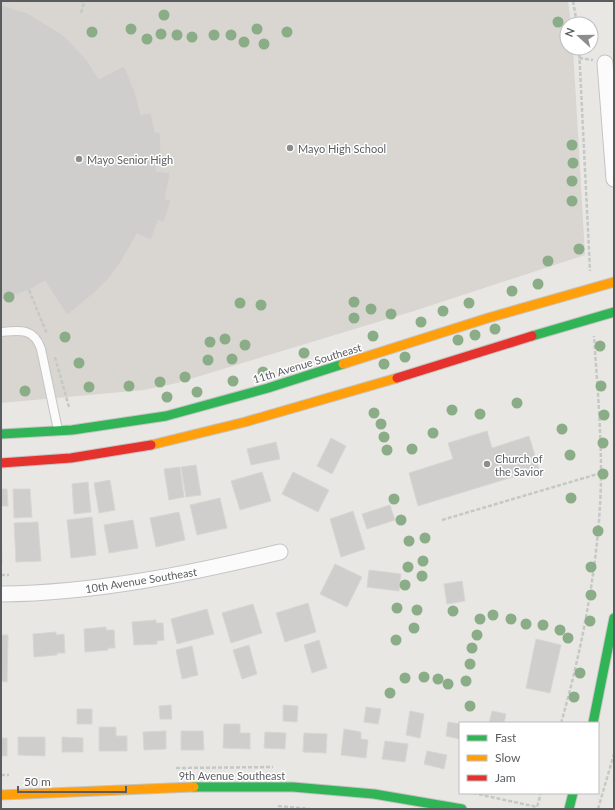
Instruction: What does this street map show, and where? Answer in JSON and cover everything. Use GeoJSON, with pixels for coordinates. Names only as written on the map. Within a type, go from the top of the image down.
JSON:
{"type":"FeatureCollection","features":[{"type":"Feature","properties":{"kind":"main road","name":"11th Avenue Southeast"},"geometry":{"type":"LineString","coordinates":[[1,434],[58,431],[166,416],[225,400],[488,318],[614,282]]}},
{"type":"Feature","properties":{"kind":"main road"},"geometry":{"type":"LineString","coordinates":[[1,463],[76,458],[150,445],[225,428],[361,390],[614,312]]}},
{"type":"Feature","properties":{"kind":"main road"},"geometry":{"type":"LineString","coordinates":[[593,722],[611,656],[614,618]]}},
{"type":"Feature","properties":{"kind":"main road","name":"9th Avenue Southeast"},"geometry":{"type":"LineString","coordinates":[[1,795],[168,787],[293,787],[374,794],[462,809]]}},
{"type":"Feature","properties":{"kind":"main road"},"geometry":{"type":"LineString","coordinates":[[568,809],[573,794]]}},
{"type":"Feature","properties":{"kind":"street"},"geometry":{"type":"LineString","coordinates":[[605,63],[614,179]]}},
{"type":"Feature","properties":{"kind":"street","name":"10th Avenue Southeast"},"geometry":{"type":"LineString","coordinates":[[1,594],[70,591],[134,582],[200,571],[280,552]]}},
{"type":"Feature","properties":{"kind":"lane"},"geometry":{"type":"LineString","coordinates":[[1,332],[24,331],[32,334],[38,340],[42,349],[58,431]]}},
{"type":"Feature","properties":{"kind":"path"},"geometry":{"type":"LineString","coordinates":[[81,13],[84,3],[82,1]]}},
{"type":"Feature","properties":{"kind":"path"},"geometry":{"type":"LineString","coordinates":[[573,1],[576,16]]}},
{"type":"Feature","properties":{"kind":"path"},"geometry":{"type":"LineString","coordinates":[[580,56],[589,260]]}},
{"type":"Feature","properties":{"kind":"path"},"geometry":{"type":"LineString","coordinates":[[561,722],[590,594],[595,554],[601,473],[594,331]]}},
{"type":"Feature","properties":{"kind":"path"},"geometry":{"type":"LineString","coordinates":[[442,520],[601,473]]}},
{"type":"Feature","properties":{"kind":"path"},"geometry":{"type":"LineString","coordinates":[[1,575],[9,575]]}},
{"type":"Feature","properties":{"kind":"path"},"geometry":{"type":"LineString","coordinates":[[598,809],[614,754]]}},
{"type":"Feature","properties":{"kind":"path"},"geometry":{"type":"LineString","coordinates":[[478,794],[537,807],[541,794]]}},
{"type":"Feature","properties":{"kind":"shaded area","name":"Mayo High School"},"geometry":{"type":"Polygon","coordinates":[[[1,1],[568,1],[570,16],[559,16],[559,56],[573,56],[585,255],[414,311],[177,383],[144,390],[1,403],[1,1]]]}},
{"type":"Feature","properties":{"kind":"building","name":"Mayo Senior High"},"geometry":{"type":"Polygon","coordinates":[[[1,5],[27,13],[63,35],[86,59],[99,79],[124,66],[135,92],[141,115],[151,113],[155,132],[160,132],[161,155],[156,155],[156,171],[170,173],[165,199],[171,200],[164,222],[158,220],[151,240],[137,234],[122,260],[109,278],[94,293],[67,315],[45,281],[29,290],[1,300],[1,5]]]}},
{"type":"Feature","properties":{"kind":"building","name":"Church of the Savior"},"geometry":{"type":"Polygon","coordinates":[[[487,431],[492,448],[529,436],[539,469],[418,506],[409,473],[453,459],[448,443],[487,431]]]}},
{"type":"Feature","properties":{"kind":"building"},"geometry":{"type":"Polygon","coordinates":[[[331,438],[346,446],[332,474],[317,466],[331,438]]]}},
{"type":"Feature","properties":{"kind":"building"},"geometry":{"type":"Polygon","coordinates":[[[276,442],[280,459],[251,465],[247,449],[276,442]]]}},
{"type":"Feature","properties":{"kind":"building"},"geometry":{"type":"Polygon","coordinates":[[[196,465],[201,495],[186,497],[181,467],[196,465]]]}},
{"type":"Feature","properties":{"kind":"building"},"geometry":{"type":"Polygon","coordinates":[[[180,467],[184,497],[169,500],[164,469],[180,467]]]}},
{"type":"Feature","properties":{"kind":"building"},"geometry":{"type":"Polygon","coordinates":[[[262,472],[271,501],[240,510],[231,481],[262,472]]]}},
{"type":"Feature","properties":{"kind":"building"},"geometry":{"type":"Polygon","coordinates":[[[293,472],[329,490],[318,512],[282,494],[293,472]]]}},
{"type":"Feature","properties":{"kind":"building"},"geometry":{"type":"Polygon","coordinates":[[[110,480],[115,510],[99,513],[94,483],[110,480]]]}},
{"type":"Feature","properties":{"kind":"building"},"geometry":{"type":"Polygon","coordinates":[[[88,482],[91,512],[74,514],[72,484],[88,482]]]}},
{"type":"Feature","properties":{"kind":"building"},"geometry":{"type":"Polygon","coordinates":[[[1,489],[7,489],[8,506],[1,506],[1,489]]]}},
{"type":"Feature","properties":{"kind":"building"},"geometry":{"type":"Polygon","coordinates":[[[13,489],[30,489],[32,517],[14,518],[13,489]]]}},
{"type":"Feature","properties":{"kind":"building"},"geometry":{"type":"Polygon","coordinates":[[[220,498],[227,528],[197,535],[190,505],[220,498]]]}},
{"type":"Feature","properties":{"kind":"building"},"geometry":{"type":"Polygon","coordinates":[[[390,505],[395,520],[367,529],[362,514],[390,505]]]}},
{"type":"Feature","properties":{"kind":"building"},"geometry":{"type":"Polygon","coordinates":[[[353,511],[365,549],[341,557],[330,519],[353,511]]]}},
{"type":"Feature","properties":{"kind":"building"},"geometry":{"type":"Polygon","coordinates":[[[179,512],[185,540],[156,547],[150,518],[179,512]]]}},
{"type":"Feature","properties":{"kind":"building"},"geometry":{"type":"Polygon","coordinates":[[[92,517],[96,555],[71,558],[67,520],[92,517]]]}},
{"type":"Feature","properties":{"kind":"building"},"geometry":{"type":"Polygon","coordinates":[[[133,520],[138,548],[109,553],[104,525],[133,520]]]}},
{"type":"Feature","properties":{"kind":"building"},"geometry":{"type":"Polygon","coordinates":[[[38,522],[41,561],[16,562],[14,523],[38,522]]]}},
{"type":"Feature","properties":{"kind":"building"},"geometry":{"type":"Polygon","coordinates":[[[1,525],[2,563],[1,563],[1,525]]]}},
{"type":"Feature","properties":{"kind":"building"},"geometry":{"type":"Polygon","coordinates":[[[335,564],[362,577],[347,607],[320,594],[335,564]]]}},
{"type":"Feature","properties":{"kind":"building"},"geometry":{"type":"Polygon","coordinates":[[[369,570],[401,574],[399,591],[367,587],[369,570]]]}},
{"type":"Feature","properties":{"kind":"building"},"geometry":{"type":"Polygon","coordinates":[[[462,581],[465,601],[447,604],[444,584],[462,581]]]}},
{"type":"Feature","properties":{"kind":"building"},"geometry":{"type":"Polygon","coordinates":[[[308,603],[316,632],[285,642],[276,613],[308,603]]]}},
{"type":"Feature","properties":{"kind":"building"},"geometry":{"type":"Polygon","coordinates":[[[253,604],[262,633],[231,643],[222,613],[253,604]]]}},
{"type":"Feature","properties":{"kind":"building"},"geometry":{"type":"Polygon","coordinates":[[[207,609],[214,634],[177,644],[171,619],[207,609]]]}},
{"type":"Feature","properties":{"kind":"building"},"geometry":{"type":"Polygon","coordinates":[[[156,620],[156,623],[163,623],[164,640],[157,641],[157,644],[134,645],[132,622],[156,620]]]}},
{"type":"Feature","properties":{"kind":"building"},"geometry":{"type":"Polygon","coordinates":[[[106,627],[106,630],[114,630],[115,648],[85,652],[84,629],[106,627]]]}},
{"type":"Feature","properties":{"kind":"building"},"geometry":{"type":"Polygon","coordinates":[[[56,632],[56,635],[64,634],[65,653],[34,657],[33,634],[56,632]]]}},
{"type":"Feature","properties":{"kind":"building"},"geometry":{"type":"Polygon","coordinates":[[[1,635],[8,635],[7,682],[1,681],[1,635]]]}},
{"type":"Feature","properties":{"kind":"building"},"geometry":{"type":"Polygon","coordinates":[[[536,639],[561,645],[550,693],[526,688],[536,639]]]}},
{"type":"Feature","properties":{"kind":"building"},"geometry":{"type":"Polygon","coordinates":[[[319,640],[327,668],[312,673],[304,645],[319,640]]]}},
{"type":"Feature","properties":{"kind":"building"},"geometry":{"type":"Polygon","coordinates":[[[249,645],[257,674],[242,679],[233,650],[249,645]]]}},
{"type":"Feature","properties":{"kind":"building"},"geometry":{"type":"Polygon","coordinates":[[[192,646],[198,675],[182,679],[176,650],[192,646]]]}},
{"type":"Feature","properties":{"kind":"building"},"geometry":{"type":"Polygon","coordinates":[[[171,705],[172,719],[160,719],[159,706],[171,705]]]}},
{"type":"Feature","properties":{"kind":"building"},"geometry":{"type":"Polygon","coordinates":[[[283,705],[298,706],[297,722],[283,721],[283,705]]]}},
{"type":"Feature","properties":{"kind":"building"},"geometry":{"type":"Polygon","coordinates":[[[366,707],[381,709],[378,724],[364,722],[366,707]]]}},
{"type":"Feature","properties":{"kind":"building"},"geometry":{"type":"Polygon","coordinates":[[[77,709],[92,709],[92,724],[77,724],[77,709]]]}},
{"type":"Feature","properties":{"kind":"building"},"geometry":{"type":"Polygon","coordinates":[[[410,711],[424,714],[420,738],[406,735],[410,711]]]}},
{"type":"Feature","properties":{"kind":"building"},"geometry":{"type":"Polygon","coordinates":[[[492,711],[506,714],[504,722],[489,722],[492,711]]]}},
{"type":"Feature","properties":{"kind":"building"},"geometry":{"type":"Polygon","coordinates":[[[448,722],[459,724],[459,739],[446,736],[448,722]]]}},
{"type":"Feature","properties":{"kind":"building"},"geometry":{"type":"Polygon","coordinates":[[[224,724],[240,724],[240,733],[250,733],[250,749],[223,748],[224,724]]]}},
{"type":"Feature","properties":{"kind":"building"},"geometry":{"type":"Polygon","coordinates":[[[99,727],[116,727],[116,736],[127,736],[127,751],[99,751],[99,727]]]}},
{"type":"Feature","properties":{"kind":"building"},"geometry":{"type":"Polygon","coordinates":[[[344,729],[361,732],[361,739],[368,740],[366,758],[341,755],[344,729]]]}},
{"type":"Feature","properties":{"kind":"building"},"geometry":{"type":"Polygon","coordinates":[[[166,731],[166,749],[144,750],[143,732],[166,731]]]}},
{"type":"Feature","properties":{"kind":"building"},"geometry":{"type":"Polygon","coordinates":[[[181,731],[203,731],[204,750],[181,750],[181,731]]]}},
{"type":"Feature","properties":{"kind":"building"},"geometry":{"type":"Polygon","coordinates":[[[265,732],[286,733],[285,749],[264,748],[265,732]]]}},
{"type":"Feature","properties":{"kind":"building"},"geometry":{"type":"Polygon","coordinates":[[[304,733],[327,734],[326,753],[303,752],[304,733]]]}},
{"type":"Feature","properties":{"kind":"building"},"geometry":{"type":"Polygon","coordinates":[[[18,737],[45,737],[45,756],[18,755],[18,737]]]}},
{"type":"Feature","properties":{"kind":"building"},"geometry":{"type":"Polygon","coordinates":[[[62,737],[83,738],[83,752],[62,752],[62,737]]]}},
{"type":"Feature","properties":{"kind":"building"},"geometry":{"type":"Polygon","coordinates":[[[1,738],[7,738],[7,756],[1,756],[1,738]]]}},
{"type":"Feature","properties":{"kind":"building"},"geometry":{"type":"Polygon","coordinates":[[[385,741],[408,744],[405,762],[382,759],[385,741]]]}},
{"type":"Feature","properties":{"kind":"building"},"geometry":{"type":"Polygon","coordinates":[[[427,751],[447,755],[444,769],[424,764],[427,751]]]}},
{"type":"Feature","properties":{"kind":"traffic: fast"},"geometry":{"type":"LineString","coordinates":[[532,336],[614,312]]}},
{"type":"Feature","properties":{"kind":"traffic: fast"},"geometry":{"type":"LineString","coordinates":[[1,434],[72,430],[166,416],[268,388],[343,364]]}},
{"type":"Feature","properties":{"kind":"traffic: fast"},"geometry":{"type":"LineString","coordinates":[[593,722],[614,618]]}},
{"type":"Feature","properties":{"kind":"traffic: fast"},"geometry":{"type":"LineString","coordinates":[[194,787],[293,787],[374,794],[462,809]]}},
{"type":"Feature","properties":{"kind":"traffic: fast"},"geometry":{"type":"LineString","coordinates":[[569,809],[573,794]]}},
{"type":"Feature","properties":{"kind":"traffic: slow"},"geometry":{"type":"LineString","coordinates":[[343,364],[488,318],[614,282]]}},
{"type":"Feature","properties":{"kind":"traffic: slow"},"geometry":{"type":"LineString","coordinates":[[151,445],[245,422],[397,378]]}},
{"type":"Feature","properties":{"kind":"traffic: slow"},"geometry":{"type":"LineString","coordinates":[[1,795],[194,787]]}},
{"type":"Feature","properties":{"kind":"traffic: jam"},"geometry":{"type":"LineString","coordinates":[[397,378],[532,336]]}},
{"type":"Feature","properties":{"kind":"traffic: jam"},"geometry":{"type":"LineString","coordinates":[[1,463],[71,458],[151,445]]}},
{"type":"Feature","properties":{"kind":"place","name":"Mayo High School"},"geometry":{"type":"Point","coordinates":[290,148]}},
{"type":"Feature","properties":{"kind":"place","name":"Mayo Senior High"},"geometry":{"type":"Point","coordinates":[79,159]}},
{"type":"Feature","properties":{"kind":"place","name":"Church of the Savior"},"geometry":{"type":"Point","coordinates":[487,464]}}]}
